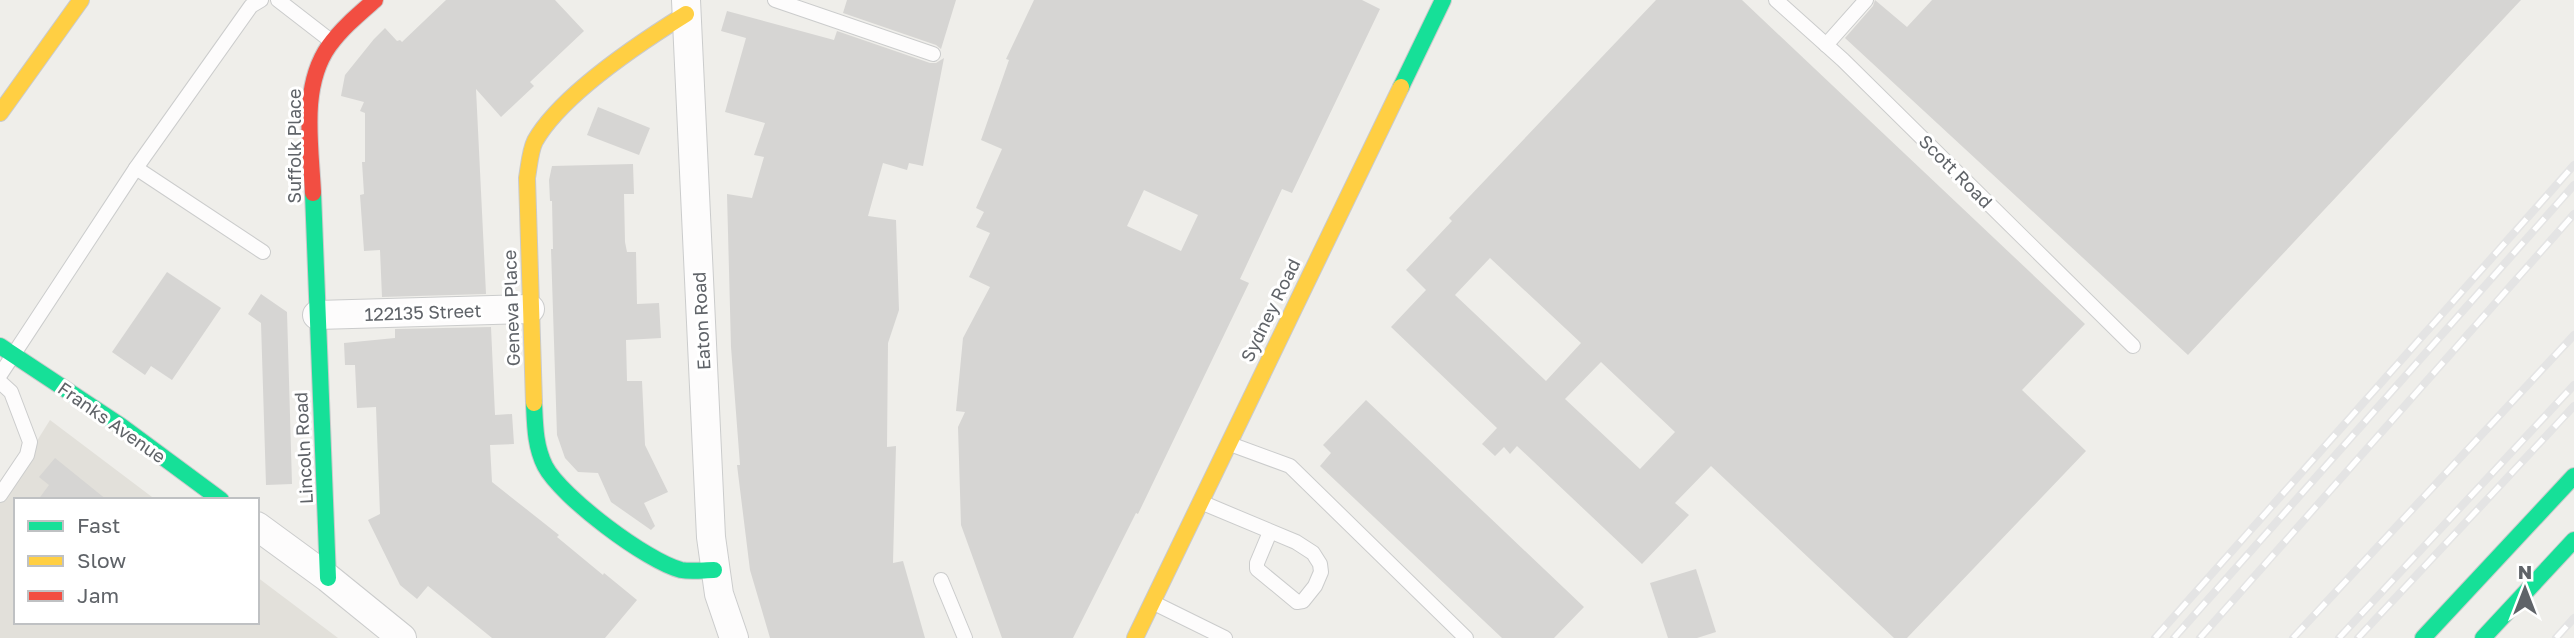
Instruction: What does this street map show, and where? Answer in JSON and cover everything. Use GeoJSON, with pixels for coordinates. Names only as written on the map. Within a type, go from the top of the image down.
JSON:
{"type":"FeatureCollection","features":[{"type":"Feature","properties":{"kind":"main road"},"geometry":{"type":"LineString","coordinates":[[4,96],[81,0]]}},
{"type":"Feature","properties":{"kind":"main road","name":"Suffolk Place"},"geometry":{"type":"LineString","coordinates":[[317,316],[310,111],[315,72],[331,41],[375,0]]}},
{"type":"Feature","properties":{"kind":"main road","name":"Sydney Road"},"geometry":{"type":"LineString","coordinates":[[1135,638],[1443,0]]}},
{"type":"Feature","properties":{"kind":"main road","name":"Geneva Place"},"geometry":{"type":"LineString","coordinates":[[686,7],[619,59],[560,110],[534,143],[527,178],[535,438],[542,461],[566,493],[646,555],[682,570],[714,570]]}},
{"type":"Feature","properties":{"kind":"main road","name":"Lincoln Road"},"geometry":{"type":"LineString","coordinates":[[317,316],[328,578]]}},
{"type":"Feature","properties":{"kind":"main road","name":"Franks Avenue"},"geometry":{"type":"LineString","coordinates":[[7,350],[121,426],[218,498]]}},
{"type":"Feature","properties":{"kind":"main road"},"geometry":{"type":"LineString","coordinates":[[2423,638],[2574,476]]}},
{"type":"Feature","properties":{"kind":"main road"},"geometry":{"type":"LineString","coordinates":[[2483,638],[2574,540]]}},
{"type":"Feature","properties":{"kind":"street","name":"Eaton Road"},"geometry":{"type":"LineString","coordinates":[[686,7],[714,570],[734,638]]}},
{"type":"Feature","properties":{"kind":"street","name":"122135 Street"},"geometry":{"type":"LineString","coordinates":[[317,316],[530,309]]}},
{"type":"Feature","properties":{"kind":"street"},"geometry":{"type":"LineString","coordinates":[[259,527],[328,578],[401,638]]}},
{"type":"Feature","properties":{"kind":"lane"},"geometry":{"type":"LineString","coordinates":[[0,375],[7,350],[251,6],[261,0]]}},
{"type":"Feature","properties":{"kind":"lane"},"geometry":{"type":"LineString","coordinates":[[278,0],[331,41]]}},
{"type":"Feature","properties":{"kind":"lane"},"geometry":{"type":"LineString","coordinates":[[775,0],[933,54]]}},
{"type":"Feature","properties":{"kind":"lane","name":"Scott Road"},"geometry":{"type":"LineString","coordinates":[[1776,0],[1826,45],[2133,346]]}},
{"type":"Feature","properties":{"kind":"lane"},"geometry":{"type":"LineString","coordinates":[[1826,45],[1866,0]]}},
{"type":"Feature","properties":{"kind":"lane"},"geometry":{"type":"LineString","coordinates":[[136,168],[263,252]]}},
{"type":"Feature","properties":{"kind":"lane"},"geometry":{"type":"LineString","coordinates":[[0,383],[11,392],[30,442],[27,455],[0,495]]}},
{"type":"Feature","properties":{"kind":"lane"},"geometry":{"type":"LineString","coordinates":[[1228,443],[1290,466],[1466,638]]}},
{"type":"Feature","properties":{"kind":"lane"},"geometry":{"type":"LineString","coordinates":[[1200,501],[1296,542],[1317,557],[1321,572],[1303,601],[1297,602],[1257,569],[1270,531]]}},
{"type":"Feature","properties":{"kind":"lane"},"geometry":{"type":"LineString","coordinates":[[941,580],[965,638]]}},
{"type":"Feature","properties":{"kind":"lane"},"geometry":{"type":"LineString","coordinates":[[1152,602],[1225,638]]}},
{"type":"Feature","properties":{"kind":"shaded area"},"geometry":{"type":"Polygon","coordinates":[[[50,420],[153,498],[14,498],[14,624],[259,624],[259,579],[338,638],[0,638],[0,500],[50,420]]]}},
{"type":"Feature","properties":{"kind":"building"},"geometry":{"type":"Polygon","coordinates":[[[446,0],[555,0],[584,31],[530,82],[534,86],[501,117],[476,89],[486,294],[382,297],[380,250],[364,251],[360,195],[364,194],[362,162],[365,162],[365,113],[360,111],[364,102],[341,96],[345,75],[385,28],[397,41],[402,42],[446,0]]]}},
{"type":"Feature","properties":{"kind":"building"},"geometry":{"type":"Polygon","coordinates":[[[847,0],[956,0],[941,49],[843,13],[847,0]]]}},
{"type":"Feature","properties":{"kind":"building"},"geometry":{"type":"Polygon","coordinates":[[[1034,0],[1362,0],[1380,9],[1292,193],[1282,189],[1240,279],[1249,283],[1138,514],[1136,513],[1073,638],[1002,638],[961,525],[958,427],[965,412],[956,411],[963,338],[990,287],[969,277],[990,233],[976,227],[984,212],[976,208],[1002,149],[981,140],[1009,60],[1006,59],[1034,0]],[[1144,190],[1127,226],[1181,251],[1198,215],[1144,190]]]}},
{"type":"Feature","properties":{"kind":"building"},"geometry":{"type":"Polygon","coordinates":[[[1656,0],[1742,0],[2085,324],[2022,390],[2086,451],[1907,638],[1894,638],[1711,466],[1675,503],[1689,515],[1642,564],[1517,446],[1510,454],[1504,447],[1495,456],[1482,444],[1497,428],[1391,327],[1426,290],[1406,270],[1452,221],[1449,218],[1656,0]],[[1490,258],[1455,295],[1546,381],[1581,343],[1490,258]],[[1601,362],[1565,399],[1640,469],[1675,432],[1601,362]]]}},
{"type":"Feature","properties":{"kind":"building"},"geometry":{"type":"Polygon","coordinates":[[[1875,0],[1907,27],[1932,0],[2521,0],[2188,355],[1845,38],[1873,6],[1875,0]]]}},
{"type":"Feature","properties":{"kind":"building"},"geometry":{"type":"Polygon","coordinates":[[[727,11],[834,40],[837,31],[930,63],[944,58],[923,166],[909,163],[907,170],[883,163],[868,216],[896,220],[899,310],[888,343],[887,447],[896,446],[893,563],[903,561],[925,638],[770,638],[750,570],[737,465],[740,465],[731,347],[727,194],[752,198],[764,157],[754,155],[765,123],[725,112],[746,38],[721,31],[727,11]]]}},
{"type":"Feature","properties":{"kind":"building"},"geometry":{"type":"Polygon","coordinates":[[[598,107],[650,128],[639,155],[587,135],[598,107]]]}},
{"type":"Feature","properties":{"kind":"building"},"geometry":{"type":"Polygon","coordinates":[[[633,164],[634,194],[624,194],[625,242],[627,252],[636,252],[637,304],[659,303],[661,338],[626,340],[627,381],[642,381],[645,445],[668,492],[644,503],[655,526],[651,530],[611,502],[598,473],[578,472],[565,458],[557,435],[552,201],[549,180],[552,166],[633,164]]]}},
{"type":"Feature","properties":{"kind":"building"},"geometry":{"type":"Polygon","coordinates":[[[167,272],[221,308],[172,380],[151,366],[145,375],[112,352],[167,272]]]}},
{"type":"Feature","properties":{"kind":"building"},"geometry":{"type":"Polygon","coordinates":[[[261,294],[287,312],[292,484],[266,485],[261,323],[248,314],[261,294]]]}},
{"type":"Feature","properties":{"kind":"building"},"geometry":{"type":"Polygon","coordinates":[[[491,327],[495,415],[512,414],[514,444],[490,445],[492,482],[637,600],[605,638],[492,638],[428,586],[417,599],[400,585],[368,520],[380,514],[376,407],[357,408],[355,365],[345,365],[344,343],[395,338],[395,329],[491,327]]]}},
{"type":"Feature","properties":{"kind":"building"},"geometry":{"type":"Polygon","coordinates":[[[1366,400],[1584,607],[1554,638],[1502,638],[1320,466],[1331,453],[1323,445],[1366,400]]]}},
{"type":"Feature","properties":{"kind":"building"},"geometry":{"type":"Polygon","coordinates":[[[55,458],[105,498],[39,498],[49,485],[39,477],[55,458]]]}},
{"type":"Feature","properties":{"kind":"building"},"geometry":{"type":"Polygon","coordinates":[[[1696,569],[1716,632],[1697,638],[1668,638],[1650,583],[1696,569]]]}},
{"type":"Feature","properties":{"kind":"railway"},"geometry":{"type":"LineString","coordinates":[[2155,638],[2574,165]]}},
{"type":"Feature","properties":{"kind":"railway"},"geometry":{"type":"LineString","coordinates":[[2174,638],[2574,185]]}},
{"type":"Feature","properties":{"kind":"railway"},"geometry":{"type":"LineString","coordinates":[[2200,638],[2574,214]]}},
{"type":"Feature","properties":{"kind":"railway"},"geometry":{"type":"LineString","coordinates":[[2293,638],[2574,335]]}},
{"type":"Feature","properties":{"kind":"railway"},"geometry":{"type":"LineString","coordinates":[[2339,638],[2574,385]]}},
{"type":"Feature","properties":{"kind":"railway"},"geometry":{"type":"LineString","coordinates":[[2358,638],[2574,406]]}},
{"type":"Feature","properties":{"kind":"railway"},"geometry":{"type":"LineString","coordinates":[[2556,638],[2574,618]]}},
{"type":"Feature","properties":{"kind":"traffic: fast"},"geometry":{"type":"LineString","coordinates":[[1401,87],[1443,0]]}},
{"type":"Feature","properties":{"kind":"traffic: fast"},"geometry":{"type":"LineString","coordinates":[[313,193],[328,578]]}},
{"type":"Feature","properties":{"kind":"traffic: fast"},"geometry":{"type":"LineString","coordinates":[[0,346],[121,426],[218,498]]}},
{"type":"Feature","properties":{"kind":"traffic: fast"},"geometry":{"type":"LineString","coordinates":[[534,403],[539,451],[545,466],[568,494],[607,527],[666,565],[685,571],[714,570]]}},
{"type":"Feature","properties":{"kind":"traffic: fast"},"geometry":{"type":"LineString","coordinates":[[2423,638],[2574,476]]}},
{"type":"Feature","properties":{"kind":"traffic: fast"},"geometry":{"type":"LineString","coordinates":[[2483,638],[2574,540]]}},
{"type":"Feature","properties":{"kind":"traffic: slow"},"geometry":{"type":"LineString","coordinates":[[0,113],[81,0]]}},
{"type":"Feature","properties":{"kind":"traffic: slow"},"geometry":{"type":"LineString","coordinates":[[534,403],[527,178],[533,145],[547,123],[582,88],[625,54],[686,14]]}},
{"type":"Feature","properties":{"kind":"traffic: slow"},"geometry":{"type":"LineString","coordinates":[[1135,638],[1401,87]]}},
{"type":"Feature","properties":{"kind":"traffic: jam"},"geometry":{"type":"LineString","coordinates":[[313,193],[309,117],[314,80],[329,46],[345,27],[375,0]]}}]}
